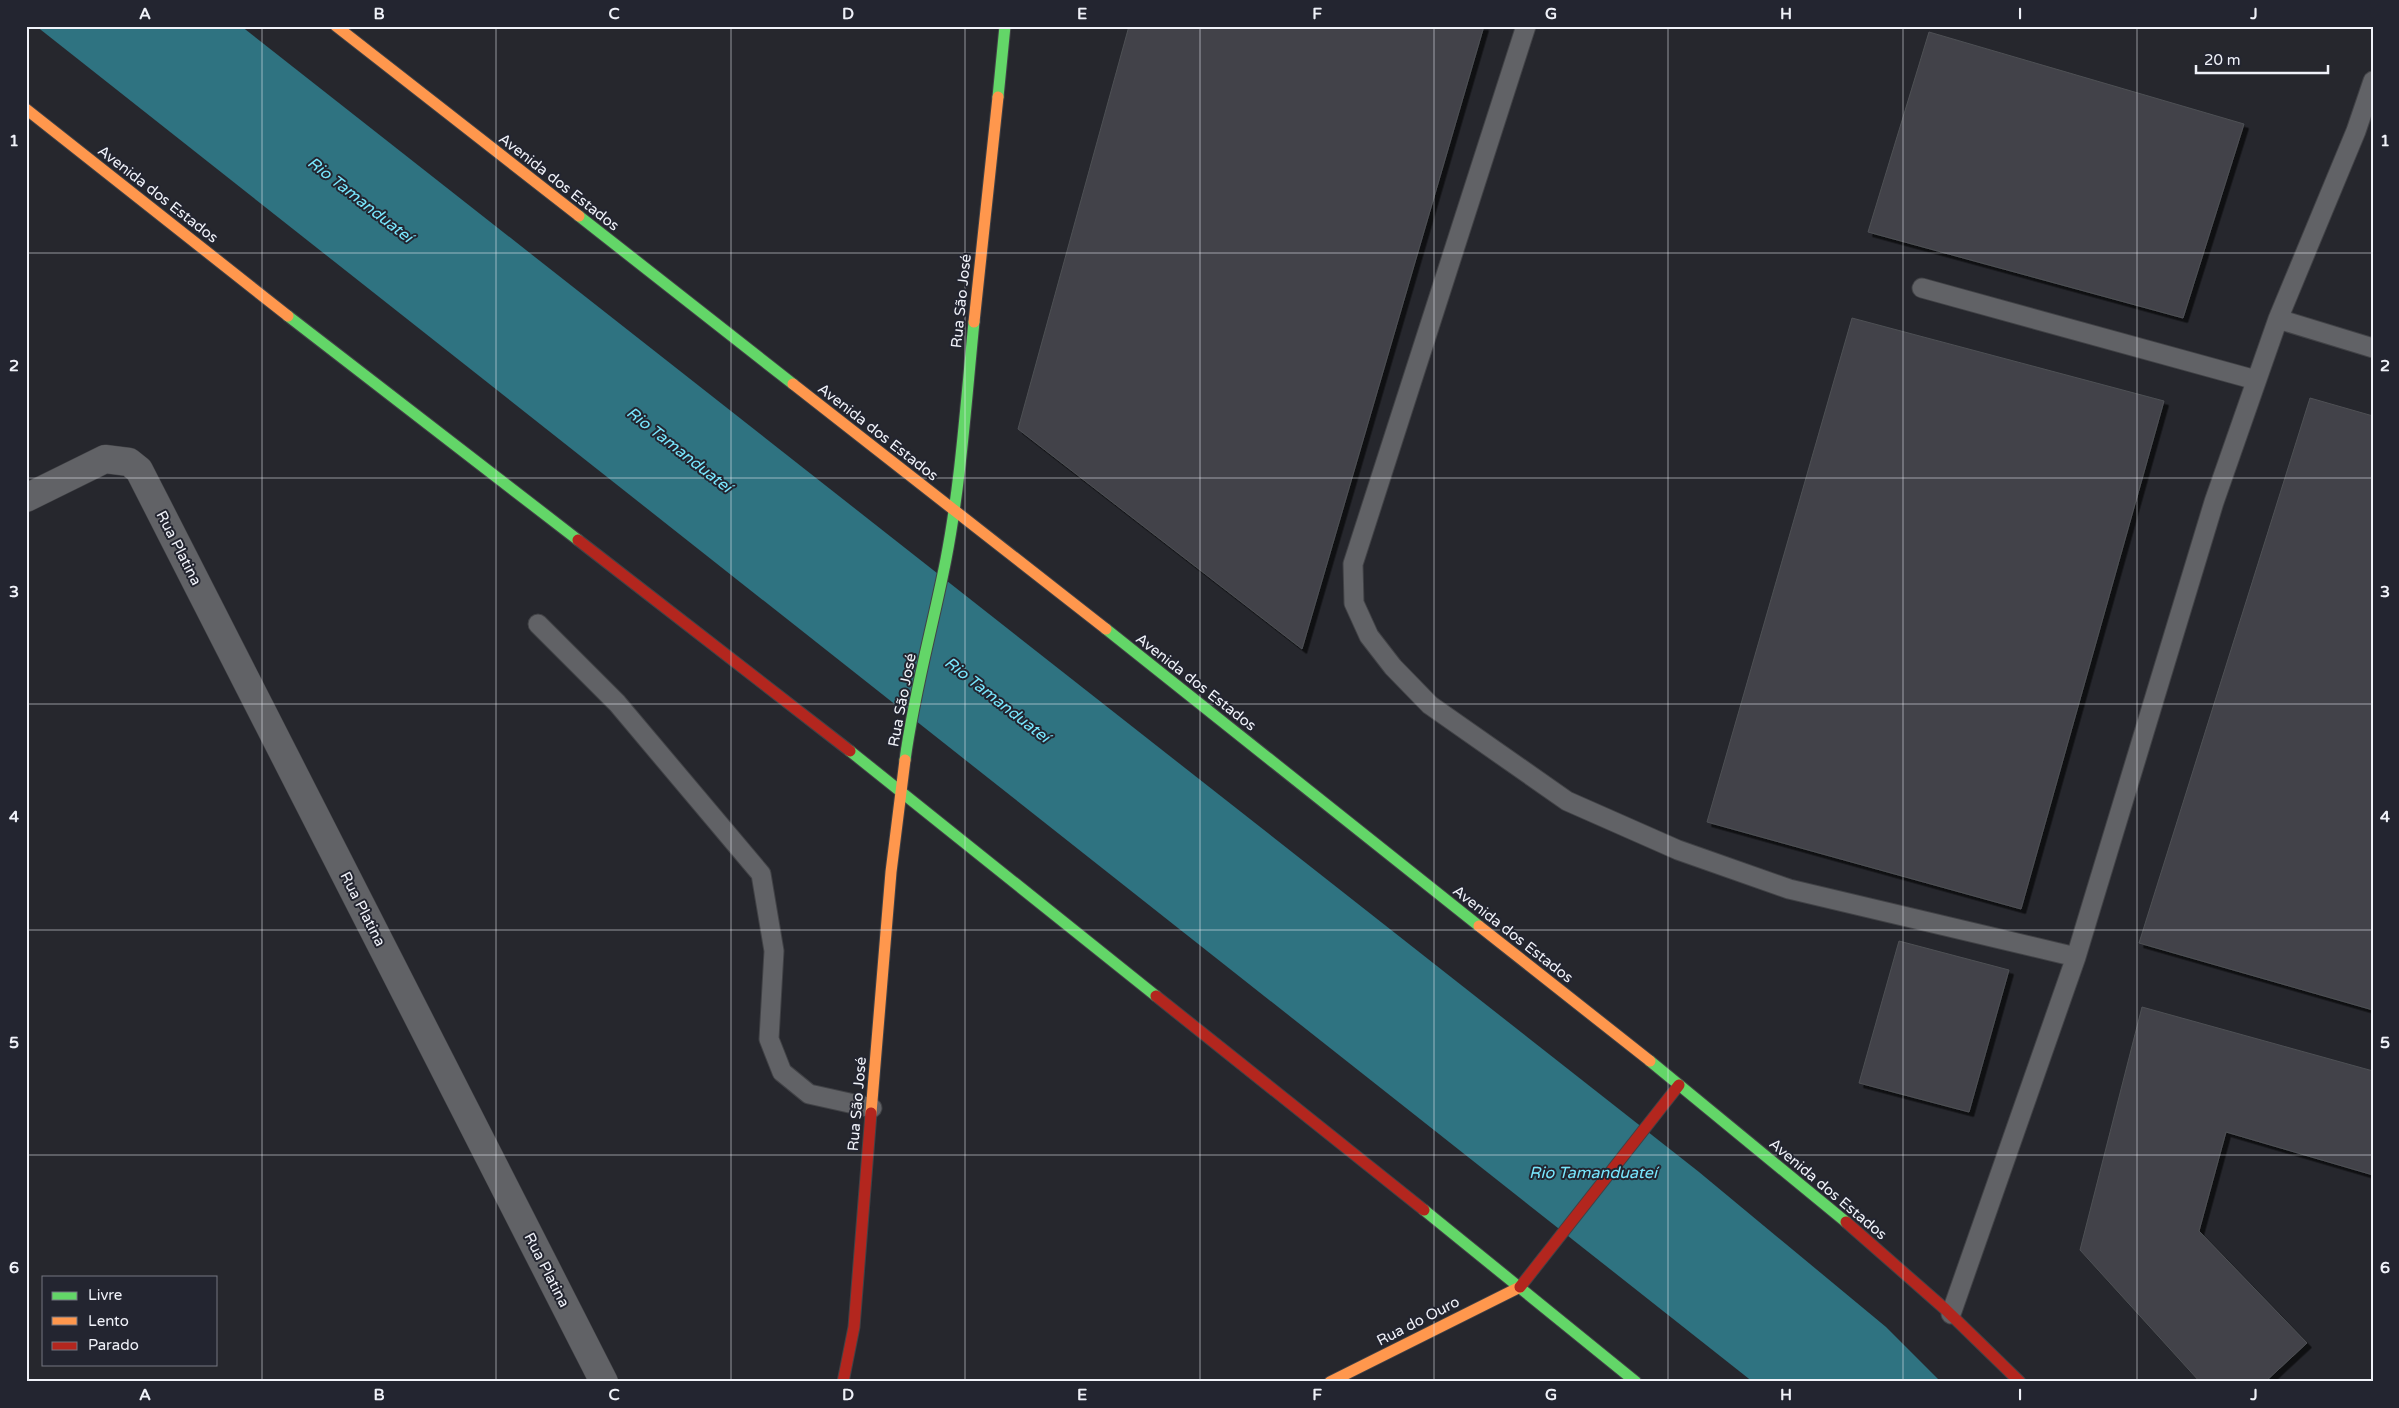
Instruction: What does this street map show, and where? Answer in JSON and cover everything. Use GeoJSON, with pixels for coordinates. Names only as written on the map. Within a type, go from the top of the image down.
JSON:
{"type":"FeatureCollection","features":[{"type":"Feature","properties":{"kind":"main road","name":"Avenida dos Estados"},"geometry":{"type":"LineString","coordinates":[[336,26],[954,511],[1679,1085],[1807,1189],[1950,1314],[2020,1382]]}},
{"type":"Feature","properties":{"kind":"main road","name":"Rua São José"},"geometry":{"type":"LineString","coordinates":[[843,1382],[854,1328],[892,872],[901,791],[909,730],[946,559],[954,511],[1005,26]]}},
{"type":"Feature","properties":{"kind":"main road","name":"Avenida dos Estados"},"geometry":{"type":"LineString","coordinates":[[26,109],[300,325],[901,791],[1520,1286],[1636,1382]]}},
{"type":"Feature","properties":{"kind":"main road"},"geometry":{"type":"LineString","coordinates":[[1520,1286],[1679,1085]]}},
{"type":"Feature","properties":{"kind":"main road","name":"Rua do Ouro"},"geometry":{"type":"LineString","coordinates":[[1330,1382],[1520,1286]]}},
{"type":"Feature","properties":{"kind":"main road"},"geometry":{"type":"LineString","coordinates":[[854,1328],[858,1373]]}},
{"type":"Feature","properties":{"kind":"street","name":"Rua Platina"},"geometry":{"type":"LineString","coordinates":[[26,498],[105,459],[129,462],[139,470],[604,1382]]}},
{"type":"Feature","properties":{"kind":"lane"},"geometry":{"type":"LineString","coordinates":[[1526,26],[1353,564],[1354,603],[1369,636],[1393,667],[1430,705],[1567,801],[1678,850],[1789,888],[2076,957]]}},
{"type":"Feature","properties":{"kind":"lane"},"geometry":{"type":"LineString","coordinates":[[1950,1314],[2076,957],[2214,502],[2278,319],[2356,131],[2373,81]]}},
{"type":"Feature","properties":{"kind":"lane"},"geometry":{"type":"LineString","coordinates":[[1922,288],[2256,380]]}},
{"type":"Feature","properties":{"kind":"lane"},"geometry":{"type":"LineString","coordinates":[[2278,319],[2373,348]]}},
{"type":"Feature","properties":{"kind":"lane"},"geometry":{"type":"LineString","coordinates":[[538,624],[616,703],[762,874],[774,951],[769,1039],[782,1072],[809,1094],[872,1108]]}},
{"type":"Feature","properties":{"kind":"water","name":"Rio Tamanduateí"},"geometry":{"type":"Polygon","coordinates":[[[36,26],[241,26],[1699,1172],[1886,1327],[1941,1382],[1753,1382],[36,26]]]}},
{"type":"Feature","properties":{"kind":"building"},"geometry":{"type":"Polygon","coordinates":[[[1129,26],[1484,26],[1302,649],[1018,429],[1129,26]]]}},
{"type":"Feature","properties":{"kind":"building"},"geometry":{"type":"Polygon","coordinates":[[[1929,32],[2244,124],[2183,318],[1868,232],[1929,32]]]}},
{"type":"Feature","properties":{"kind":"building"},"geometry":{"type":"Polygon","coordinates":[[[1852,318],[2164,401],[2021,909],[1707,822],[1852,318]]]}},
{"type":"Feature","properties":{"kind":"building"},"geometry":{"type":"Polygon","coordinates":[[[2310,398],[2373,416],[2373,1010],[2139,943],[2310,398]]]}},
{"type":"Feature","properties":{"kind":"building"},"geometry":{"type":"Polygon","coordinates":[[[1899,941],[2009,970],[1969,1112],[1859,1083],[1899,941]]]}},
{"type":"Feature","properties":{"kind":"building"},"geometry":{"type":"Polygon","coordinates":[[[2142,1007],[2373,1071],[2373,1175],[2226,1132],[2199,1231],[2307,1343],[2265,1382],[2200,1382],[2080,1250],[2142,1007]]]}},
{"type":"Feature","properties":{"kind":"traffic: fast"},"geometry":{"type":"LineString","coordinates":[[998,97],[1005,26]]}},
{"type":"Feature","properties":{"kind":"traffic: fast"},"geometry":{"type":"LineString","coordinates":[[579,216],[793,384]]}},
{"type":"Feature","properties":{"kind":"traffic: fast"},"geometry":{"type":"LineString","coordinates":[[288,316],[578,540]]}},
{"type":"Feature","properties":{"kind":"traffic: fast"},"geometry":{"type":"LineString","coordinates":[[905,760],[913,709],[941,584],[956,500],[974,322]]}},
{"type":"Feature","properties":{"kind":"traffic: fast"},"geometry":{"type":"LineString","coordinates":[[1106,629],[1479,926]]}},
{"type":"Feature","properties":{"kind":"traffic: fast"},"geometry":{"type":"LineString","coordinates":[[850,751],[1156,996]]}},
{"type":"Feature","properties":{"kind":"traffic: fast"},"geometry":{"type":"LineString","coordinates":[[1650,1061],[1846,1222]]}},
{"type":"Feature","properties":{"kind":"traffic: fast"},"geometry":{"type":"LineString","coordinates":[[1424,1210],[1636,1382]]}},
{"type":"Feature","properties":{"kind":"traffic: slow"},"geometry":{"type":"LineString","coordinates":[[336,26],[579,216]]}},
{"type":"Feature","properties":{"kind":"traffic: slow"},"geometry":{"type":"LineString","coordinates":[[974,322],[998,97]]}},
{"type":"Feature","properties":{"kind":"traffic: slow"},"geometry":{"type":"LineString","coordinates":[[26,109],[288,316]]}},
{"type":"Feature","properties":{"kind":"traffic: slow"},"geometry":{"type":"LineString","coordinates":[[793,384],[1106,629]]}},
{"type":"Feature","properties":{"kind":"traffic: slow"},"geometry":{"type":"LineString","coordinates":[[871,1113],[891,872],[905,760]]}},
{"type":"Feature","properties":{"kind":"traffic: slow"},"geometry":{"type":"LineString","coordinates":[[1479,926],[1650,1061]]}},
{"type":"Feature","properties":{"kind":"traffic: slow"},"geometry":{"type":"LineString","coordinates":[[1330,1382],[1520,1287]]}},
{"type":"Feature","properties":{"kind":"traffic: jam"},"geometry":{"type":"LineString","coordinates":[[578,540],[850,751]]}},
{"type":"Feature","properties":{"kind":"traffic: jam"},"geometry":{"type":"LineString","coordinates":[[1156,996],[1424,1210]]}},
{"type":"Feature","properties":{"kind":"traffic: jam"},"geometry":{"type":"LineString","coordinates":[[1520,1287],[1679,1085]]}},
{"type":"Feature","properties":{"kind":"traffic: jam"},"geometry":{"type":"LineString","coordinates":[[843,1382],[854,1327],[871,1113]]}},
{"type":"Feature","properties":{"kind":"traffic: jam"},"geometry":{"type":"LineString","coordinates":[[1846,1222],[1945,1309],[2020,1382]]}}]}
